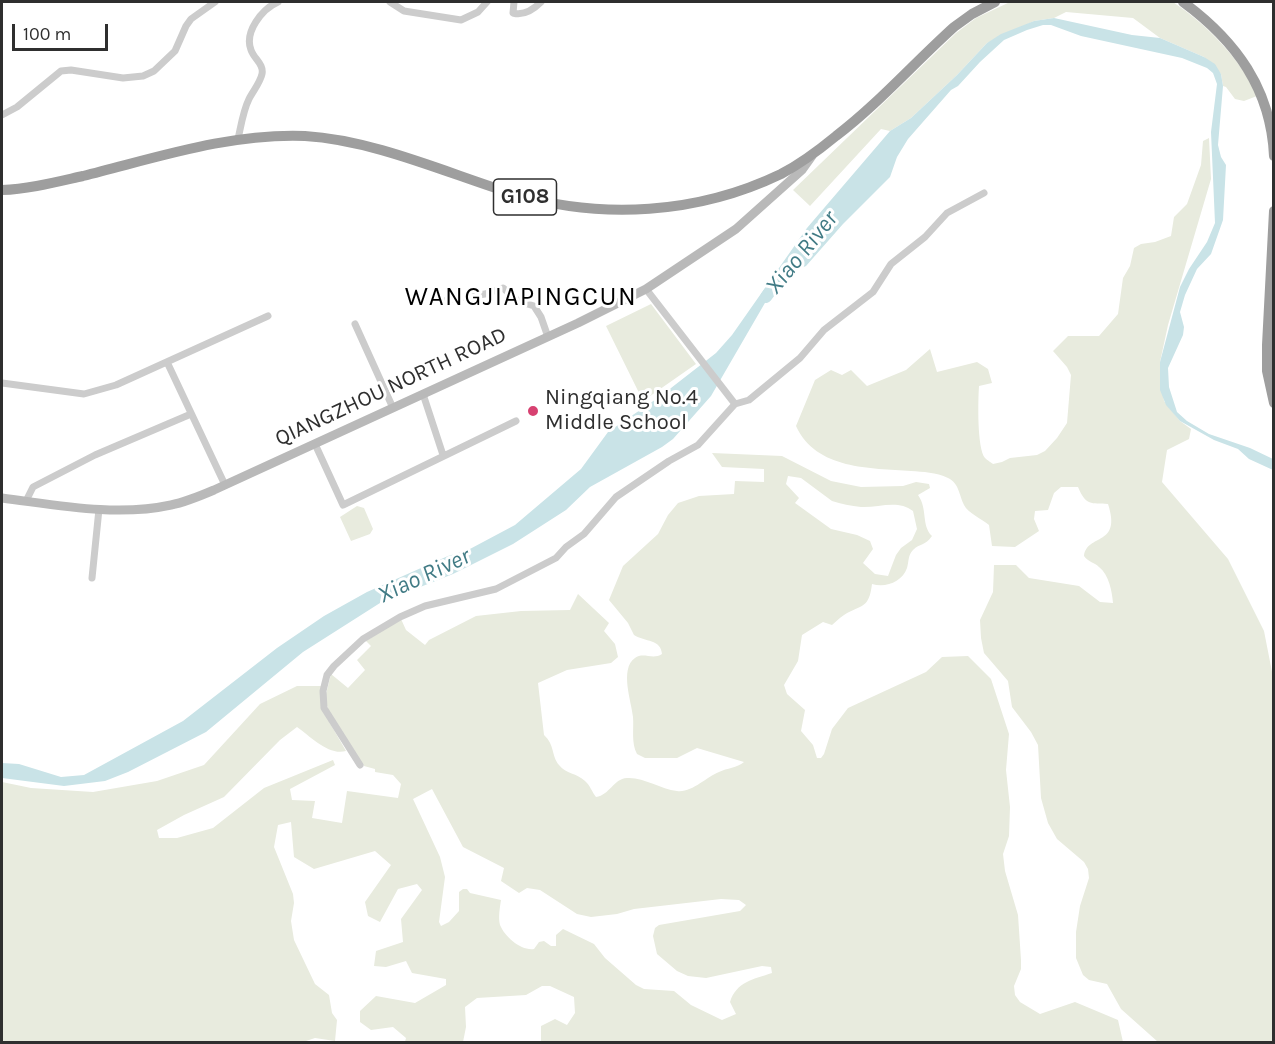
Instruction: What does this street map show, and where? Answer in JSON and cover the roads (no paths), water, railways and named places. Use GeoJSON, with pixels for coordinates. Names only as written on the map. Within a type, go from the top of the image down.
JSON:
{"type":"FeatureCollection","features":[{"type":"Feature","properties":{"kind":"highway","name":"G108"},"geometry":{"type":"LineString","coordinates":[[2,190],[40,186],[238,140],[280,136],[334,140],[373,149],[547,203],[620,211],[669,206],[719,196],[780,174],[816,152],[846,128],[954,27],[995,2]]}},
{"type":"Feature","properties":{"kind":"highway"},"geometry":{"type":"LineString","coordinates":[[1183,2],[1222,36],[1258,85],[1270,123],[1274,156]]}},
{"type":"Feature","properties":{"kind":"highway"},"geometry":{"type":"LineString","coordinates":[[1274,211],[1267,362],[1274,404]]}},
{"type":"Feature","properties":{"kind":"main road","name":"QIANGZHOU NORTH ROAD"},"geometry":{"type":"LineString","coordinates":[[2,498],[99,509],[128,509],[165,506],[194,498],[225,485],[548,337],[646,289],[736,229],[802,170],[816,152]]}},
{"type":"Feature","properties":{"kind":"street"},"geometry":{"type":"LineString","coordinates":[[2,115],[17,107],[61,71],[71,70],[123,78],[145,75],[154,71],[175,51],[191,19],[215,2]]}},
{"type":"Feature","properties":{"kind":"street"},"geometry":{"type":"LineString","coordinates":[[238,140],[248,102],[260,81],[262,72],[262,67],[251,50],[249,36],[264,12],[278,2]]}},
{"type":"Feature","properties":{"kind":"street"},"geometry":{"type":"LineString","coordinates":[[390,2],[404,11],[461,20],[478,12],[487,2]]}},
{"type":"Feature","properties":{"kind":"street"},"geometry":{"type":"LineString","coordinates":[[514,2],[513,13],[518,14],[530,11],[542,2]]}},
{"type":"Feature","properties":{"kind":"street"},"geometry":{"type":"LineString","coordinates":[[360,765],[324,708],[323,691],[327,675],[363,639],[399,617],[425,606],[496,589],[556,558],[584,534],[616,497],[669,461],[698,445],[733,402],[749,400],[800,358],[824,330],[873,292],[891,264],[925,237],[947,213],[984,193]]}},
{"type":"Feature","properties":{"kind":"street"},"geometry":{"type":"LineString","coordinates":[[447,300],[485,294],[503,288],[518,301],[530,303],[536,308],[548,337]]}},
{"type":"Feature","properties":{"kind":"street"},"geometry":{"type":"LineString","coordinates":[[646,289],[703,360],[733,402]]}},
{"type":"Feature","properties":{"kind":"street"},"geometry":{"type":"LineString","coordinates":[[2,383],[72,393],[93,393],[116,385],[268,316]]}},
{"type":"Feature","properties":{"kind":"street"},"geometry":{"type":"LineString","coordinates":[[355,324],[393,408]]}},
{"type":"Feature","properties":{"kind":"street"},"geometry":{"type":"LineString","coordinates":[[166,362],[225,485]]}},
{"type":"Feature","properties":{"kind":"street"},"geometry":{"type":"LineString","coordinates":[[423,394],[443,455]]}},
{"type":"Feature","properties":{"kind":"street"},"geometry":{"type":"LineString","coordinates":[[26,501],[33,487],[95,455],[191,414]]}},
{"type":"Feature","properties":{"kind":"street"},"geometry":{"type":"LineString","coordinates":[[315,444],[343,505],[516,421]]}},
{"type":"Feature","properties":{"kind":"street"},"geometry":{"type":"LineString","coordinates":[[92,578],[99,509]]}},
{"type":"Feature","properties":{"kind":"water"},"geometry":{"type":"Polygon","coordinates":[[[1054,18],[1132,35],[1160,38],[1204,57],[1215,64],[1221,74],[1223,86],[1218,145],[1226,165],[1223,220],[1211,254],[1197,269],[1185,295],[1180,312],[1184,327],[1183,335],[1168,368],[1169,387],[1177,412],[1187,421],[1209,434],[1250,448],[1273,459],[1273,470],[1249,459],[1238,449],[1214,440],[1180,421],[1166,405],[1160,390],[1160,362],[1180,287],[1207,242],[1215,223],[1211,132],[1217,84],[1213,73],[1207,68],[1182,58],[1081,36],[1051,25],[1043,25],[1004,40],[980,62],[958,86],[951,90],[908,139],[897,157],[890,177],[843,224],[806,266],[780,277],[711,396],[673,439],[662,447],[590,487],[566,510],[513,544],[453,574],[380,603],[303,652],[206,732],[128,772],[105,781],[64,786],[2,778],[2,763],[19,764],[61,777],[84,775],[183,721],[277,648],[324,616],[367,592],[448,556],[468,550],[515,525],[581,469],[608,432],[662,395],[716,353],[732,335],[807,228],[890,131],[911,118],[987,43],[1001,34],[1034,21],[1054,18]]]}},
{"type":"Feature","properties":{"kind":"waterway","name":"Xiao River"},"geometry":{"type":"LineString","coordinates":[[766,297],[791,263]]}},
{"type":"Feature","properties":{"kind":"place","name":"Ningqiang No.4 Middle School"},"geometry":{"type":"Point","coordinates":[533,411]}},
{"type":"Feature","properties":{"kind":"district","name":"WANGJIAPINGCUN"},"geometry":{"type":"Point","coordinates":[521,298]}}]}
